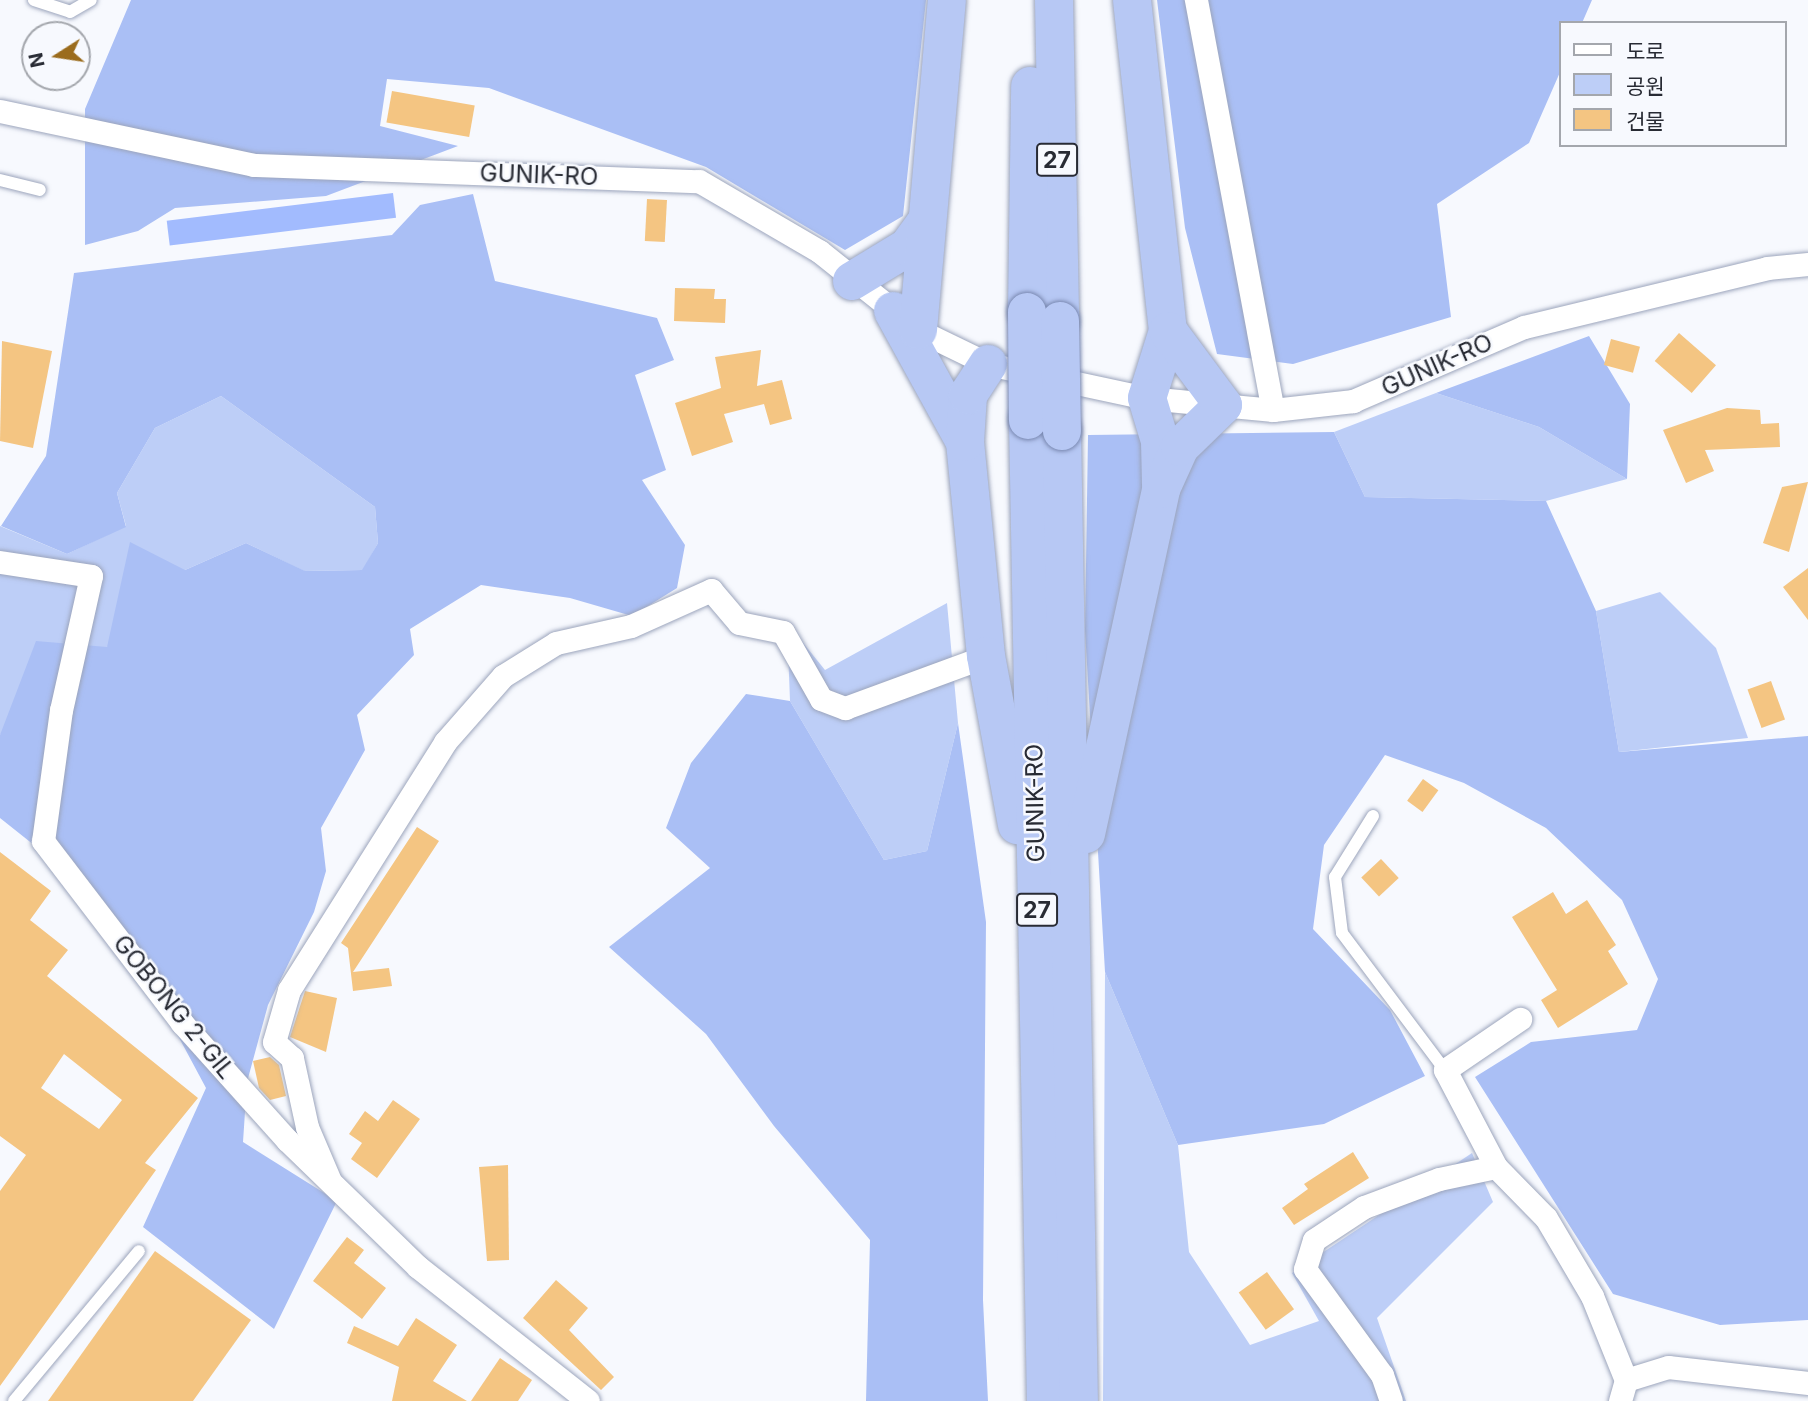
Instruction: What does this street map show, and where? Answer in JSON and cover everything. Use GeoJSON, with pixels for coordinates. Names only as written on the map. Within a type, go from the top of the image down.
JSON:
{"type":"FeatureCollection","features":[{"type":"Feature","properties":{"kind":"highway"},"geometry":{"type":"LineString","coordinates":[[947,0],[925,224],[905,320],[965,442]]}},
{"type":"Feature","properties":{"kind":"highway","name":"GUNIK-RO"},"geometry":{"type":"LineString","coordinates":[[1031,0],[1044,317],[1045,425],[1037,932],[1046,1401]]}},
{"type":"Feature","properties":{"kind":"highway","name":"GUNIK-RO"},"geometry":{"type":"LineString","coordinates":[[1044,317],[1054,0]]}},
{"type":"Feature","properties":{"kind":"highway"},"geometry":{"type":"LineString","coordinates":[[1132,0],[1168,331],[1147,398],[1160,441],[1161,489]]}},
{"type":"Feature","properties":{"kind":"highway"},"geometry":{"type":"LineString","coordinates":[[852,281],[908,247],[925,224]]}},
{"type":"Feature","properties":{"kind":"highway"},"geometry":{"type":"LineString","coordinates":[[1073,897],[1161,489],[1180,447],[1223,405],[1168,331]]}},
{"type":"Feature","properties":{"kind":"highway"},"geometry":{"type":"LineString","coordinates":[[988,364],[968,395],[965,442],[986,656],[1037,932]]}},
{"type":"Feature","properties":{"kind":"highway","name":"GUNIK-RO"},"geometry":{"type":"LineString","coordinates":[[1045,425],[1073,897],[1079,1401]]}},
{"type":"Feature","properties":{"kind":"street"},"geometry":{"type":"LineString","coordinates":[[1196,0],[1273,410]]}},
{"type":"Feature","properties":{"kind":"street","name":"GUNIK-RO"},"geometry":{"type":"LineString","coordinates":[[0,111],[254,165],[699,181],[818,251],[852,281],[905,320],[988,364],[1147,398],[1273,410],[1353,401],[1524,327],[1767,268],[1808,264]]}},
{"type":"Feature","properties":{"kind":"street","name":"GOBONG 2-GIL"},"geometry":{"type":"LineString","coordinates":[[0,562],[91,576],[61,710],[43,841],[182,1023],[330,1181],[418,1267],[588,1401]]}},
{"type":"Feature","properties":{"kind":"street"},"geometry":{"type":"LineString","coordinates":[[330,1181],[307,1127],[292,1058],[274,1042],[289,990],[445,742],[503,676],[556,643],[631,626],[711,590],[738,623],[783,632],[821,699],[845,708],[986,656]]}},
{"type":"Feature","properties":{"kind":"street"},"geometry":{"type":"LineString","coordinates":[[1520,1019],[1445,1070],[1496,1167],[1546,1218],[1592,1296],[1623,1391],[1668,1367],[1808,1382]]}},
{"type":"Feature","properties":{"kind":"street"},"geometry":{"type":"LineString","coordinates":[[1391,1401],[1382,1375],[1305,1269],[1314,1240],[1364,1207],[1439,1179],[1496,1167]]}},
{"type":"Feature","properties":{"kind":"lane"},"geometry":{"type":"LineString","coordinates":[[34,0],[70,12],[90,0]]}},
{"type":"Feature","properties":{"kind":"lane"},"geometry":{"type":"LineString","coordinates":[[0,180],[40,190]]}},
{"type":"Feature","properties":{"kind":"lane"},"geometry":{"type":"LineString","coordinates":[[1373,816],[1335,877],[1342,933],[1445,1070]]}},
{"type":"Feature","properties":{"kind":"lane"},"geometry":{"type":"LineString","coordinates":[[14,1401],[139,1251]]}},
{"type":"Feature","properties":{"kind":"green space"},"geometry":{"type":"Polygon","coordinates":[[[1436,393],[1539,427],[1627,479],[1546,501],[1365,497],[1334,432],[1436,393]]]}},
{"type":"Feature","properties":{"kind":"green space"},"geometry":{"type":"Polygon","coordinates":[[[221,396],[375,507],[378,543],[363,570],[304,571],[246,543],[185,570],[107,647],[0,735],[0,526],[67,554],[126,526],[117,493],[155,428],[221,396]]]}},
{"type":"Feature","properties":{"kind":"green space"},"geometry":{"type":"Polygon","coordinates":[[[1660,592],[1716,648],[1748,738],[1619,752],[1596,611],[1660,592]]]}},
{"type":"Feature","properties":{"kind":"green space"},"geometry":{"type":"Polygon","coordinates":[[[947,603],[958,723],[927,851],[884,860],[790,701],[787,623],[825,670],[947,603]]]}},
{"type":"Feature","properties":{"kind":"green space"},"geometry":{"type":"Polygon","coordinates":[[[1105,972],[1178,1145],[1189,1252],[1250,1345],[1319,1321],[1292,1273],[1472,1153],[1493,1202],[1377,1318],[1406,1401],[1103,1401],[1105,972]]]}},
{"type":"Feature","properties":{"kind":"shaded area"},"geometry":{"type":"Polygon","coordinates":[[[131,0],[926,0],[903,216],[845,250],[706,167],[489,88],[387,79],[380,126],[458,146],[326,196],[175,208],[138,231],[85,245],[85,109],[131,0]]]}},
{"type":"Feature","properties":{"kind":"shaded area"},"geometry":{"type":"Polygon","coordinates":[[[1157,0],[1592,0],[1583,21],[1560,21],[1560,72],[1529,143],[1437,204],[1451,317],[1293,364],[1217,354],[1185,228],[1157,0]]]}},
{"type":"Feature","properties":{"kind":"shaded area"},"geometry":{"type":"Polygon","coordinates":[[[393,193],[396,218],[170,246],[167,221],[393,193]]]}},
{"type":"Feature","properties":{"kind":"shaded area"},"geometry":{"type":"Polygon","coordinates":[[[473,194],[495,281],[657,318],[674,360],[635,375],[666,470],[642,480],[685,545],[677,588],[632,616],[570,598],[481,585],[410,629],[414,655],[357,715],[365,750],[321,828],[326,871],[314,912],[268,1005],[247,1082],[243,1142],[337,1201],[274,1329],[143,1227],[206,1088],[176,1032],[39,849],[0,818],[0,735],[36,641],[107,647],[130,542],[185,570],[246,543],[305,571],[362,570],[378,543],[375,507],[221,396],[155,428],[117,493],[126,527],[67,554],[1,526],[46,456],[74,273],[392,235],[420,205],[473,194]]]}},
{"type":"Feature","properties":{"kind":"shaded area"},"geometry":{"type":"Polygon","coordinates":[[[1589,336],[1630,404],[1627,479],[1539,427],[1436,393],[1589,336]]]}},
{"type":"Feature","properties":{"kind":"shaded area"},"geometry":{"type":"Polygon","coordinates":[[[1334,432],[1365,497],[1546,501],[1596,611],[1619,752],[1808,736],[1808,1320],[1720,1325],[1613,1294],[1475,1077],[1531,1042],[1637,1030],[1658,979],[1622,900],[1546,828],[1464,783],[1385,755],[1324,845],[1313,929],[1390,1010],[1425,1076],[1324,1124],[1178,1145],[1105,972],[1085,630],[1088,435],[1334,432]]]}},
{"type":"Feature","properties":{"kind":"shaded area"},"geometry":{"type":"Polygon","coordinates":[[[746,694],[790,701],[884,860],[927,851],[958,723],[986,922],[983,1300],[988,1401],[866,1401],[870,1240],[774,1126],[706,1034],[609,947],[710,868],[666,828],[691,763],[746,694]]]}},
{"type":"Feature","properties":{"kind":"building"},"geometry":{"type":"Polygon","coordinates":[[[392,91],[475,106],[469,137],[386,123],[392,91]]]}},
{"type":"Feature","properties":{"kind":"building"},"geometry":{"type":"Polygon","coordinates":[[[647,199],[667,200],[665,242],[645,241],[647,199]]]}},
{"type":"Feature","properties":{"kind":"building"},"geometry":{"type":"Polygon","coordinates":[[[675,288],[715,289],[714,299],[726,299],[725,323],[674,321],[675,288]]]}},
{"type":"Feature","properties":{"kind":"building"},"geometry":{"type":"Polygon","coordinates":[[[1679,333],[1716,365],[1692,393],[1655,361],[1679,333]]]}},
{"type":"Feature","properties":{"kind":"building"},"geometry":{"type":"Polygon","coordinates":[[[1611,339],[1640,347],[1633,373],[1604,365],[1611,339]]]}},
{"type":"Feature","properties":{"kind":"building"},"geometry":{"type":"Polygon","coordinates":[[[2,341],[52,351],[33,448],[0,441],[2,341]]]}},
{"type":"Feature","properties":{"kind":"building"},"geometry":{"type":"Polygon","coordinates":[[[761,350],[757,386],[782,380],[792,419],[770,425],[764,404],[724,414],[733,442],[692,456],[675,403],[721,388],[715,357],[761,350]]]}},
{"type":"Feature","properties":{"kind":"building"},"geometry":{"type":"Polygon","coordinates":[[[1727,408],[1760,410],[1761,424],[1779,423],[1780,447],[1705,450],[1714,471],[1686,483],[1663,430],[1727,408]]]}},
{"type":"Feature","properties":{"kind":"building"},"geometry":{"type":"Polygon","coordinates":[[[1808,482],[1789,552],[1763,543],[1782,487],[1808,482]]]}},
{"type":"Feature","properties":{"kind":"building"},"geometry":{"type":"Polygon","coordinates":[[[1808,568],[1808,620],[1783,587],[1808,568]]]}},
{"type":"Feature","properties":{"kind":"building"},"geometry":{"type":"Polygon","coordinates":[[[1771,681],[1785,720],[1762,728],[1748,690],[1771,681]]]}},
{"type":"Feature","properties":{"kind":"building"},"geometry":{"type":"Polygon","coordinates":[[[1423,779],[1438,790],[1423,812],[1407,801],[1423,779]]]}},
{"type":"Feature","properties":{"kind":"building"},"geometry":{"type":"Polygon","coordinates":[[[417,827],[439,841],[353,972],[389,968],[392,986],[353,991],[348,948],[341,943],[417,827]]]}},
{"type":"Feature","properties":{"kind":"building"},"geometry":{"type":"Polygon","coordinates":[[[0,852],[51,891],[30,920],[68,950],[47,976],[198,1098],[145,1163],[156,1170],[0,1386],[0,1191],[26,1155],[0,1136],[0,852]],[[64,1054],[41,1088],[99,1129],[122,1100],[64,1054]]]}},
{"type":"Feature","properties":{"kind":"building"},"geometry":{"type":"Polygon","coordinates":[[[1381,859],[1399,878],[1379,896],[1361,877],[1381,859]]]}},
{"type":"Feature","properties":{"kind":"building"},"geometry":{"type":"Polygon","coordinates":[[[1553,892],[1566,914],[1587,900],[1616,945],[1608,951],[1628,984],[1558,1028],[1541,1000],[1557,990],[1512,917],[1553,892]]]}},
{"type":"Feature","properties":{"kind":"building"},"geometry":{"type":"Polygon","coordinates":[[[305,991],[337,998],[326,1052],[290,1037],[305,991]]]}},
{"type":"Feature","properties":{"kind":"building"},"geometry":{"type":"Polygon","coordinates":[[[270,1057],[279,1065],[286,1096],[270,1100],[259,1088],[253,1061],[270,1057]]]}},
{"type":"Feature","properties":{"kind":"building"},"geometry":{"type":"Polygon","coordinates":[[[393,1100],[420,1119],[377,1178],[351,1159],[362,1143],[349,1134],[365,1111],[378,1121],[393,1100]]]}},
{"type":"Feature","properties":{"kind":"building"},"geometry":{"type":"Polygon","coordinates":[[[1353,1152],[1369,1178],[1294,1225],[1282,1208],[1308,1189],[1304,1184],[1353,1152]]]}},
{"type":"Feature","properties":{"kind":"building"},"geometry":{"type":"Polygon","coordinates":[[[508,1165],[509,1260],[487,1261],[479,1167],[508,1165]]]}},
{"type":"Feature","properties":{"kind":"building"},"geometry":{"type":"Polygon","coordinates":[[[347,1237],[364,1250],[354,1263],[386,1288],[362,1319],[313,1281],[347,1237]]]}},
{"type":"Feature","properties":{"kind":"building"},"geometry":{"type":"Polygon","coordinates":[[[155,1251],[251,1320],[193,1401],[48,1401],[155,1251]]]}},
{"type":"Feature","properties":{"kind":"building"},"geometry":{"type":"Polygon","coordinates":[[[1267,1272],[1294,1309],[1266,1330],[1239,1293],[1267,1272]]]}},
{"type":"Feature","properties":{"kind":"building"},"geometry":{"type":"Polygon","coordinates":[[[556,1280],[588,1308],[569,1330],[614,1377],[601,1390],[523,1318],[556,1280]]]}},
{"type":"Feature","properties":{"kind":"building"},"geometry":{"type":"Polygon","coordinates":[[[416,1318],[457,1345],[433,1381],[467,1401],[392,1401],[399,1367],[347,1343],[354,1326],[398,1346],[416,1318]]]}},
{"type":"Feature","properties":{"kind":"building"},"geometry":{"type":"Polygon","coordinates":[[[500,1358],[532,1380],[518,1401],[471,1401],[500,1358]]]}}]}
